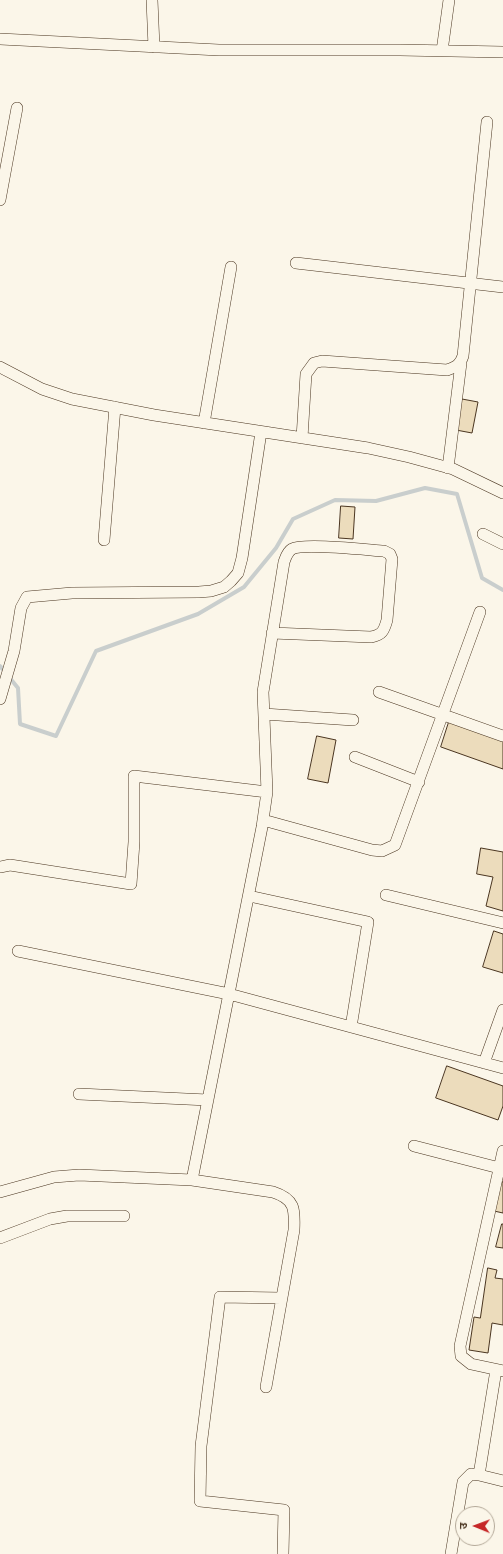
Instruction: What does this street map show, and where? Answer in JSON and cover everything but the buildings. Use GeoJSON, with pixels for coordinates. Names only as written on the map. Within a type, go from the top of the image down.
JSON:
{"type":"FeatureCollection","features":[{"type":"Feature","properties":{"kind":"street"},"geometry":{"type":"LineString","coordinates":[[152,0],[154,48]]}},
{"type":"Feature","properties":{"kind":"street"},"geometry":{"type":"LineString","coordinates":[[442,51],[449,0]]}},
{"type":"Feature","properties":{"kind":"street"},"geometry":{"type":"LineString","coordinates":[[0,40],[219,50],[503,52]]}},
{"type":"Feature","properties":{"kind":"street"},"geometry":{"type":"LineString","coordinates":[[0,200],[18,108]]}},
{"type":"Feature","properties":{"kind":"street"},"geometry":{"type":"LineString","coordinates":[[448,468],[463,356],[487,122]]}},
{"type":"Feature","properties":{"kind":"street"},"geometry":{"type":"LineString","coordinates":[[296,263],[503,287]]}},
{"type":"Feature","properties":{"kind":"street"},"geometry":{"type":"LineString","coordinates":[[204,423],[231,267]]}},
{"type":"Feature","properties":{"kind":"street"},"geometry":{"type":"LineString","coordinates":[[302,438],[306,374],[314,363],[322,361],[447,370],[455,368],[461,363]]}},
{"type":"Feature","properties":{"kind":"street"},"geometry":{"type":"LineString","coordinates":[[0,367],[42,389],[72,399],[204,423],[368,448],[409,457],[448,468],[503,493]]}},
{"type":"Feature","properties":{"kind":"street"},"geometry":{"type":"LineString","coordinates":[[104,540],[115,407]]}},
{"type":"Feature","properties":{"kind":"street"},"geometry":{"type":"LineString","coordinates":[[0,699],[11,668],[21,608],[27,597],[32,595],[72,593],[199,592],[224,587],[231,581],[238,573],[242,558],[261,432]]}},
{"type":"Feature","properties":{"kind":"street"},"geometry":{"type":"LineString","coordinates":[[483,534],[503,544]]}},
{"type":"Feature","properties":{"kind":"street"},"geometry":{"type":"LineString","coordinates":[[192,1180],[263,820],[267,792],[263,692],[272,634],[284,562],[286,555],[291,550],[305,547],[384,550],[390,554],[392,559],[386,620],[382,634],[371,637],[272,634]]}},
{"type":"Feature","properties":{"kind":"street"},"geometry":{"type":"LineString","coordinates":[[263,820],[372,850],[382,851],[395,845],[480,612]]}},
{"type":"Feature","properties":{"kind":"street"},"geometry":{"type":"LineString","coordinates":[[379,692],[503,736]]}},
{"type":"Feature","properties":{"kind":"street"},"geometry":{"type":"LineString","coordinates":[[264,714],[353,720]]}},
{"type":"Feature","properties":{"kind":"street"},"geometry":{"type":"LineString","coordinates":[[354,757],[419,782]]}},
{"type":"Feature","properties":{"kind":"street"},"geometry":{"type":"LineString","coordinates":[[0,867],[10,865],[131,884],[134,842],[134,776],[267,792]]}},
{"type":"Feature","properties":{"kind":"street"},"geometry":{"type":"LineString","coordinates":[[386,895],[503,923]]}},
{"type":"Feature","properties":{"kind":"street"},"geometry":{"type":"LineString","coordinates":[[249,896],[368,922],[351,1027]]}},
{"type":"Feature","properties":{"kind":"street"},"geometry":{"type":"LineString","coordinates":[[18,951],[229,994],[503,1068]]}},
{"type":"Feature","properties":{"kind":"street"},"geometry":{"type":"LineString","coordinates":[[484,1063],[503,1010]]}},
{"type":"Feature","properties":{"kind":"street"},"geometry":{"type":"LineString","coordinates":[[79,1094],[208,1100]]}},
{"type":"Feature","properties":{"kind":"street"},"geometry":{"type":"LineString","coordinates":[[414,1146],[501,1168]]}},
{"type":"Feature","properties":{"kind":"street"},"geometry":{"type":"LineString","coordinates":[[479,1475],[500,1370],[471,1364],[461,1356],[460,1346],[501,1168],[503,1151]]}},
{"type":"Feature","properties":{"kind":"street"},"geometry":{"type":"LineString","coordinates":[[0,1192],[54,1177],[80,1175],[192,1180],[273,1192],[284,1196],[289,1200],[294,1213],[294,1230],[266,1387]]}},
{"type":"Feature","properties":{"kind":"street"},"geometry":{"type":"LineString","coordinates":[[0,1238],[50,1219],[67,1216],[124,1216]]}},
{"type":"Feature","properties":{"kind":"street"},"geometry":{"type":"LineString","coordinates":[[282,1298],[220,1297],[201,1446],[200,1501],[284,1510],[283,1554]]}},
{"type":"Feature","properties":{"kind":"street"},"geometry":{"type":"LineString","coordinates":[[451,1554],[463,1482],[471,1474],[503,1481]]}},
{"type":"Feature","properties":{"kind":"waterway"},"geometry":{"type":"LineString","coordinates":[[0,666],[18,688],[20,724],[56,736],[96,651],[198,614],[244,587],[276,548],[293,519],[335,500],[376,501],[425,488],[457,494],[482,578],[503,590]]}}]}
